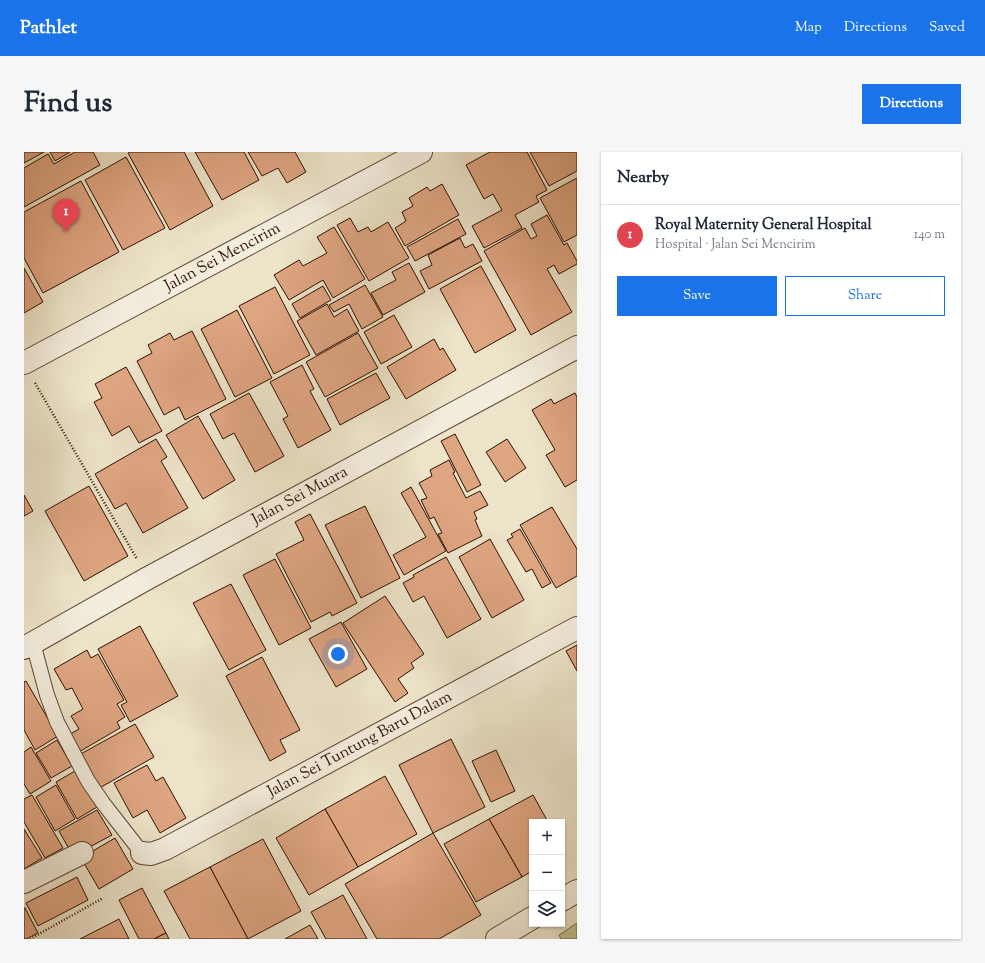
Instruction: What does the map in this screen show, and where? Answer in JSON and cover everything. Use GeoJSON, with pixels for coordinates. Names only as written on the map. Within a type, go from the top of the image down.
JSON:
{"type":"FeatureCollection","features":[{"type":"Feature","properties":{"kind":"street","name":"Jalan Sei Mencirim"},"geometry":{"type":"LineString","coordinates":[[28,371],[421,152]]}},
{"type":"Feature","properties":{"kind":"street","name":"Jalan Sei Muara"},"geometry":{"type":"LineString","coordinates":[[28,646],[148,578],[577,347]]}},
{"type":"Feature","properties":{"kind":"street","name":"Jalan Sei Tuntung Baru Dalam"},"geometry":{"type":"LineString","coordinates":[[142,853],[151,854],[165,849],[577,628]]}},
{"type":"Feature","properties":{"kind":"street"},"geometry":{"type":"LineString","coordinates":[[24,882],[82,853]]}},
{"type":"Feature","properties":{"kind":"street"},"geometry":{"type":"LineString","coordinates":[[565,898],[577,891]]}},
{"type":"Feature","properties":{"kind":"street"},"geometry":{"type":"LineString","coordinates":[[497,939],[529,920]]}},
{"type":"Feature","properties":{"kind":"lane"},"geometry":{"type":"LineString","coordinates":[[28,646],[57,722],[88,781],[103,803],[142,853]]}},
{"type":"Feature","properties":{"kind":"path"},"geometry":{"type":"LineString","coordinates":[[28,371],[148,578]]}},
{"type":"Feature","properties":{"kind":"path"},"geometry":{"type":"LineString","coordinates":[[30,939],[103,898]]}},
{"type":"Feature","properties":{"kind":"green space"},"geometry":{"type":"Polygon","coordinates":[[[577,923],[577,939],[561,939],[559,935],[577,923]]]}},
{"type":"Feature","properties":{"kind":"building"},"geometry":{"type":"Polygon","coordinates":[[[24,152],[44,152],[24,163],[24,152]]]}},
{"type":"Feature","properties":{"kind":"building"},"geometry":{"type":"Polygon","coordinates":[[[50,152],[70,152],[55,161],[50,152]]]}},
{"type":"Feature","properties":{"kind":"building"},"geometry":{"type":"Polygon","coordinates":[[[75,152],[93,152],[100,165],[24,207],[24,168],[48,154],[54,164],[75,152]]]}},
{"type":"Feature","properties":{"kind":"building"},"geometry":{"type":"Polygon","coordinates":[[[184,152],[213,206],[170,230],[128,153],[184,152]]]}},
{"type":"Feature","properties":{"kind":"building"},"geometry":{"type":"Polygon","coordinates":[[[195,152],[244,152],[259,180],[222,200],[195,152]]]}},
{"type":"Feature","properties":{"kind":"building"},"geometry":{"type":"Polygon","coordinates":[[[248,152],[295,152],[306,172],[287,183],[278,168],[262,176],[248,152]]]}},
{"type":"Feature","properties":{"kind":"building"},"geometry":{"type":"Polygon","coordinates":[[[490,152],[527,152],[547,190],[536,196],[539,202],[515,215],[522,228],[484,248],[472,226],[502,210],[493,194],[484,199],[466,165],[490,152]]]}},
{"type":"Feature","properties":{"kind":"building"},"geometry":{"type":"Polygon","coordinates":[[[530,152],[577,152],[577,171],[549,186],[530,152]]]}},
{"type":"Feature","properties":{"kind":"building"},"geometry":{"type":"Polygon","coordinates":[[[126,157],[165,228],[123,250],[85,180],[126,157]]]}},
{"type":"Feature","properties":{"kind":"building"},"geometry":{"type":"Polygon","coordinates":[[[577,178],[577,235],[564,242],[540,198],[577,178]]]}},
{"type":"Feature","properties":{"kind":"building"},"geometry":{"type":"Polygon","coordinates":[[[81,181],[119,252],[43,293],[24,258],[24,212],[81,181]]]}},
{"type":"Feature","properties":{"kind":"building"},"geometry":{"type":"Polygon","coordinates":[[[442,184],[459,215],[405,246],[395,228],[406,221],[402,212],[413,206],[409,198],[427,187],[430,191],[442,184]]]}},
{"type":"Feature","properties":{"kind":"building"},"geometry":{"type":"Polygon","coordinates":[[[547,215],[564,245],[567,243],[577,261],[577,264],[559,274],[554,265],[547,269],[572,312],[531,335],[484,251],[525,228],[531,239],[537,236],[531,224],[547,215]]]}},
{"type":"Feature","properties":{"kind":"building"},"geometry":{"type":"Polygon","coordinates":[[[350,218],[358,232],[368,227],[371,232],[388,222],[409,258],[369,281],[337,225],[350,218]]]}},
{"type":"Feature","properties":{"kind":"building"},"geometry":{"type":"Polygon","coordinates":[[[458,219],[466,234],[415,261],[407,247],[458,219]]]}},
{"type":"Feature","properties":{"kind":"building"},"geometry":{"type":"Polygon","coordinates":[[[334,227],[365,279],[333,298],[323,280],[289,300],[274,275],[299,260],[303,266],[327,253],[317,237],[334,227]]]}},
{"type":"Feature","properties":{"kind":"building"},"geometry":{"type":"Polygon","coordinates":[[[460,238],[465,248],[473,244],[482,261],[429,289],[420,271],[432,265],[428,255],[460,238]]]}},
{"type":"Feature","properties":{"kind":"building"},"geometry":{"type":"Polygon","coordinates":[[[409,263],[425,292],[383,315],[371,293],[396,280],[392,272],[409,263]]]}},
{"type":"Feature","properties":{"kind":"building"},"geometry":{"type":"Polygon","coordinates":[[[481,266],[516,330],[475,353],[440,289],[481,266]]]}},
{"type":"Feature","properties":{"kind":"building"},"geometry":{"type":"Polygon","coordinates":[[[24,268],[43,302],[24,313],[24,268]]]}},
{"type":"Feature","properties":{"kind":"building"},"geometry":{"type":"Polygon","coordinates":[[[365,285],[383,317],[362,329],[349,304],[334,312],[329,305],[365,285]]]}},
{"type":"Feature","properties":{"kind":"building"},"geometry":{"type":"Polygon","coordinates":[[[323,286],[331,300],[300,318],[292,304],[323,286]]]}},
{"type":"Feature","properties":{"kind":"building"},"geometry":{"type":"Polygon","coordinates":[[[275,287],[310,355],[274,374],[239,306],[275,287]]]}},
{"type":"Feature","properties":{"kind":"building"},"geometry":{"type":"Polygon","coordinates":[[[327,304],[334,317],[347,309],[359,331],[316,355],[297,321],[327,304]]]}},
{"type":"Feature","properties":{"kind":"building"},"geometry":{"type":"Polygon","coordinates":[[[237,310],[272,378],[235,397],[201,329],[237,310]]]}},
{"type":"Feature","properties":{"kind":"building"},"geometry":{"type":"Polygon","coordinates":[[[394,315],[412,347],[381,364],[364,332],[394,315]]]}},
{"type":"Feature","properties":{"kind":"building"},"geometry":{"type":"Polygon","coordinates":[[[192,331],[226,399],[185,420],[179,407],[164,415],[137,361],[152,353],[148,345],[170,333],[174,340],[192,331]]]}},
{"type":"Feature","properties":{"kind":"building"},"geometry":{"type":"Polygon","coordinates":[[[358,333],[378,368],[325,397],[306,362],[358,333]]]}},
{"type":"Feature","properties":{"kind":"building"},"geometry":{"type":"Polygon","coordinates":[[[434,339],[440,350],[443,348],[456,370],[406,399],[387,367],[434,339]]]}},
{"type":"Feature","properties":{"kind":"building"},"geometry":{"type":"Polygon","coordinates":[[[302,365],[314,389],[310,391],[331,430],[298,448],[283,419],[288,416],[270,382],[302,365]]]}},
{"type":"Feature","properties":{"kind":"building"},"geometry":{"type":"Polygon","coordinates":[[[126,367],[162,431],[139,443],[129,426],[112,436],[94,402],[102,398],[95,384],[126,367]]]}},
{"type":"Feature","properties":{"kind":"building"},"geometry":{"type":"Polygon","coordinates":[[[376,373],[390,398],[340,425],[327,399],[376,373]]]}},
{"type":"Feature","properties":{"kind":"building"},"geometry":{"type":"Polygon","coordinates":[[[249,393],[284,456],[255,472],[234,433],[223,439],[210,414],[249,393]]]}},
{"type":"Feature","properties":{"kind":"building"},"geometry":{"type":"Polygon","coordinates":[[[575,393],[577,397],[577,480],[565,487],[546,455],[555,450],[532,410],[551,399],[554,404],[575,393]]]}},
{"type":"Feature","properties":{"kind":"building"},"geometry":{"type":"Polygon","coordinates":[[[198,416],[235,480],[203,499],[166,435],[198,416]]]}},
{"type":"Feature","properties":{"kind":"building"},"geometry":{"type":"Polygon","coordinates":[[[455,434],[481,485],[467,492],[441,441],[455,434]]]}},
{"type":"Feature","properties":{"kind":"building"},"geometry":{"type":"Polygon","coordinates":[[[156,439],[167,457],[161,461],[188,508],[143,533],[126,503],[115,509],[95,474],[156,439]]]}},
{"type":"Feature","properties":{"kind":"building"},"geometry":{"type":"Polygon","coordinates":[[[507,439],[526,468],[505,482],[486,452],[507,439]]]}},
{"type":"Feature","properties":{"kind":"building"},"geometry":{"type":"Polygon","coordinates":[[[449,460],[455,472],[453,473],[466,498],[480,491],[488,505],[474,512],[477,519],[475,520],[482,536],[448,553],[438,534],[442,533],[434,517],[430,519],[421,500],[427,498],[419,483],[432,476],[430,470],[449,460]]]}},
{"type":"Feature","properties":{"kind":"building"},"geometry":{"type":"Polygon","coordinates":[[[89,486],[128,556],[84,581],[45,511],[89,486]]]}},
{"type":"Feature","properties":{"kind":"building"},"geometry":{"type":"Polygon","coordinates":[[[411,487],[446,551],[404,575],[393,555],[426,537],[401,493],[411,487]]]}},
{"type":"Feature","properties":{"kind":"building"},"geometry":{"type":"Polygon","coordinates":[[[24,495],[33,511],[24,516],[24,495]]]}},
{"type":"Feature","properties":{"kind":"building"},"geometry":{"type":"Polygon","coordinates":[[[365,506],[400,578],[361,598],[325,525],[365,506]]]}},
{"type":"Feature","properties":{"kind":"building"},"geometry":{"type":"Polygon","coordinates":[[[552,507],[577,549],[577,576],[556,588],[520,525],[552,507]]]}},
{"type":"Feature","properties":{"kind":"building"},"geometry":{"type":"Polygon","coordinates":[[[310,514],[357,603],[332,616],[330,612],[311,622],[276,554],[304,540],[295,522],[310,514]]]}},
{"type":"Feature","properties":{"kind":"building"},"geometry":{"type":"Polygon","coordinates":[[[520,529],[551,583],[542,588],[532,569],[526,572],[507,540],[513,537],[511,534],[520,529]]]}},
{"type":"Feature","properties":{"kind":"building"},"geometry":{"type":"Polygon","coordinates":[[[490,539],[524,600],[492,618],[459,557],[490,539]]]}},
{"type":"Feature","properties":{"kind":"building"},"geometry":{"type":"Polygon","coordinates":[[[446,557],[481,619],[447,638],[424,596],[413,602],[403,583],[414,577],[413,575],[446,557]]]}},
{"type":"Feature","properties":{"kind":"building"},"geometry":{"type":"Polygon","coordinates":[[[275,559],[311,628],[279,645],[243,575],[275,559]]]}},
{"type":"Feature","properties":{"kind":"building"},"geometry":{"type":"Polygon","coordinates":[[[231,584],[266,650],[229,670],[193,603],[231,584]]]}},
{"type":"Feature","properties":{"kind":"building"},"geometry":{"type":"Polygon","coordinates":[[[385,596],[424,654],[411,663],[414,668],[398,679],[408,693],[395,702],[343,623],[385,596]]]}},
{"type":"Feature","properties":{"kind":"building"},"geometry":{"type":"Polygon","coordinates":[[[341,622],[367,669],[336,687],[309,639],[341,622]]]}},
{"type":"Feature","properties":{"kind":"building"},"geometry":{"type":"Polygon","coordinates":[[[140,626],[178,696],[130,722],[121,705],[127,702],[98,649],[140,626]]]}},
{"type":"Feature","properties":{"kind":"building"},"geometry":{"type":"Polygon","coordinates":[[[577,645],[577,671],[566,651],[577,645]]]}},
{"type":"Feature","properties":{"kind":"building"},"geometry":{"type":"Polygon","coordinates":[[[87,650],[91,658],[98,654],[124,700],[117,704],[125,717],[117,722],[120,728],[77,753],[67,736],[79,729],[71,716],[83,709],[72,688],[66,690],[54,669],[87,650]]]}},
{"type":"Feature","properties":{"kind":"building"},"geometry":{"type":"Polygon","coordinates":[[[262,657],[300,730],[280,740],[286,752],[270,761],[226,676],[262,657]]]}},
{"type":"Feature","properties":{"kind":"building"},"geometry":{"type":"Polygon","coordinates":[[[26,681],[58,736],[35,750],[24,730],[24,682],[26,681]]]}},
{"type":"Feature","properties":{"kind":"building"},"geometry":{"type":"Polygon","coordinates":[[[135,724],[154,757],[96,790],[77,756],[135,724]]]}},
{"type":"Feature","properties":{"kind":"building"},"geometry":{"type":"Polygon","coordinates":[[[451,739],[485,807],[433,833],[399,765],[451,739]]]}},
{"type":"Feature","properties":{"kind":"building"},"geometry":{"type":"Polygon","coordinates":[[[57,740],[72,766],[51,778],[36,753],[57,740]]]}},
{"type":"Feature","properties":{"kind":"building"},"geometry":{"type":"Polygon","coordinates":[[[31,747],[51,781],[30,794],[24,784],[24,752],[31,747]]]}},
{"type":"Feature","properties":{"kind":"building"},"geometry":{"type":"Polygon","coordinates":[[[496,750],[515,791],[491,802],[472,761],[496,750]]]}},
{"type":"Feature","properties":{"kind":"building"},"geometry":{"type":"Polygon","coordinates":[[[147,765],[156,781],[163,777],[186,818],[160,833],[147,810],[133,818],[114,783],[147,765]]]}},
{"type":"Feature","properties":{"kind":"building"},"geometry":{"type":"Polygon","coordinates":[[[75,771],[97,807],[77,819],[56,782],[75,771]]]}},
{"type":"Feature","properties":{"kind":"building"},"geometry":{"type":"Polygon","coordinates":[[[385,776],[417,834],[358,867],[325,809],[385,776]]]}},
{"type":"Feature","properties":{"kind":"building"},"geometry":{"type":"Polygon","coordinates":[[[56,785],[75,819],[55,831],[36,797],[56,785]]]}},
{"type":"Feature","properties":{"kind":"building"},"geometry":{"type":"Polygon","coordinates":[[[32,795],[63,848],[45,858],[24,822],[24,799],[32,795]]]}},
{"type":"Feature","properties":{"kind":"building"},"geometry":{"type":"Polygon","coordinates":[[[533,795],[546,819],[529,819],[529,873],[522,877],[489,819],[533,795]]]}},
{"type":"Feature","properties":{"kind":"building"},"geometry":{"type":"Polygon","coordinates":[[[325,809],[358,867],[309,895],[276,838],[325,809]]]}},
{"type":"Feature","properties":{"kind":"building"},"geometry":{"type":"Polygon","coordinates":[[[97,810],[112,835],[73,856],[59,831],[97,810]]]}},
{"type":"Feature","properties":{"kind":"building"},"geometry":{"type":"Polygon","coordinates":[[[489,819],[522,877],[476,902],[444,844],[489,819]]]}},
{"type":"Feature","properties":{"kind":"building"},"geometry":{"type":"Polygon","coordinates":[[[24,829],[42,858],[24,869],[24,829]]]}},
{"type":"Feature","properties":{"kind":"building"},"geometry":{"type":"Polygon","coordinates":[[[433,833],[481,915],[439,939],[377,939],[345,884],[433,833]]]}},
{"type":"Feature","properties":{"kind":"building"},"geometry":{"type":"Polygon","coordinates":[[[115,838],[133,869],[99,889],[81,858],[115,838]]]}},
{"type":"Feature","properties":{"kind":"building"},"geometry":{"type":"Polygon","coordinates":[[[263,839],[301,911],[248,939],[210,867],[263,839]]]}},
{"type":"Feature","properties":{"kind":"building"},"geometry":{"type":"Polygon","coordinates":[[[210,867],[248,939],[190,939],[164,891],[210,867]]]}},
{"type":"Feature","properties":{"kind":"building"},"geometry":{"type":"Polygon","coordinates":[[[77,877],[88,900],[38,926],[26,903],[77,877]]]}},
{"type":"Feature","properties":{"kind":"building"},"geometry":{"type":"Polygon","coordinates":[[[142,888],[166,933],[154,939],[139,939],[119,900],[142,888]]]}},
{"type":"Feature","properties":{"kind":"building"},"geometry":{"type":"Polygon","coordinates":[[[343,895],[367,939],[326,939],[311,912],[343,895]]]}},
{"type":"Feature","properties":{"kind":"building"},"geometry":{"type":"Polygon","coordinates":[[[24,908],[38,933],[26,939],[24,939],[24,908]]]}},
{"type":"Feature","properties":{"kind":"building"},"geometry":{"type":"Polygon","coordinates":[[[119,919],[129,939],[80,939],[119,919]]]}},
{"type":"Feature","properties":{"kind":"building"},"geometry":{"type":"Polygon","coordinates":[[[310,925],[318,939],[285,939],[310,925]]]}},
{"type":"Feature","properties":{"kind":"building"},"geometry":{"type":"Polygon","coordinates":[[[166,933],[169,939],[154,939],[166,933]]]}},
{"type":"Feature","properties":{"kind":"place","name":"Royal Maternity General Hospital"},"geometry":{"type":"Point","coordinates":[66,232]}}]}
